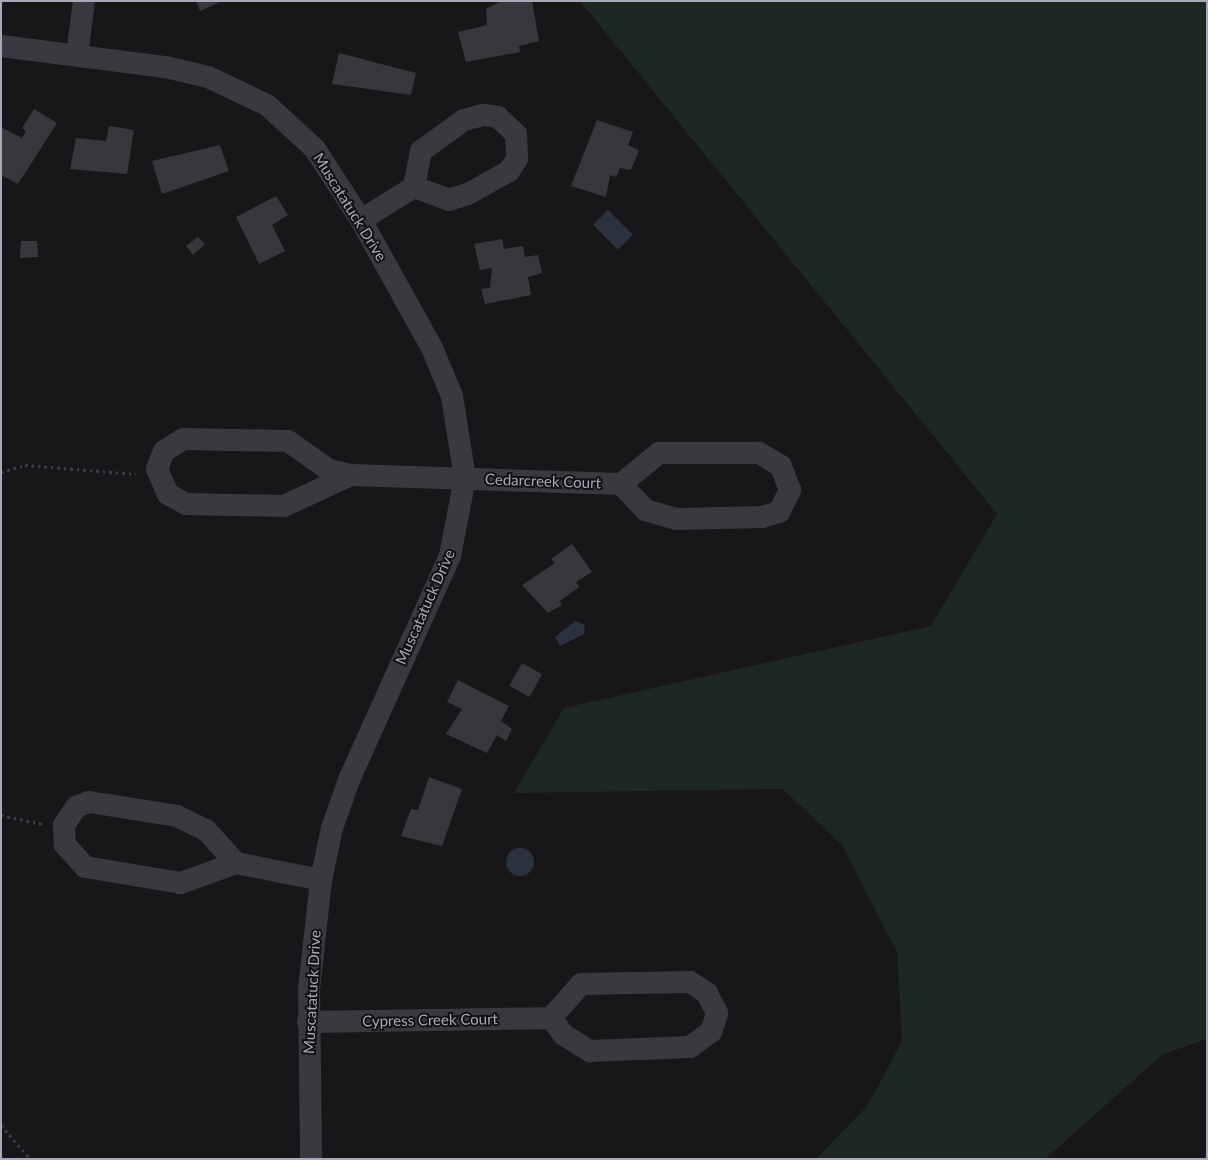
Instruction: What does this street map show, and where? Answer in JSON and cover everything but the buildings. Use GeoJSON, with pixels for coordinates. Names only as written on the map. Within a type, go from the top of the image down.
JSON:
{"type":"FeatureCollection","features":[{"type":"Feature","properties":{"kind":"street"},"geometry":{"type":"LineString","coordinates":[[77,55],[84,1]]}},
{"type":"Feature","properties":{"kind":"street","name":"Muscatatuck Drive"},"geometry":{"type":"LineString","coordinates":[[1,46],[77,55],[208,77],[267,105],[315,149],[361,220],[446,376],[465,478],[450,556],[349,780],[332,828],[322,880],[308,1022],[311,1159]]}},
{"type":"Feature","properties":{"kind":"street"},"geometry":{"type":"LineString","coordinates":[[361,220],[414,187],[421,150],[464,120],[483,115],[498,117],[516,134],[517,159],[509,171],[465,196],[449,200],[414,187]]}},
{"type":"Feature","properties":{"kind":"street"},"geometry":{"type":"LineString","coordinates":[[183,439],[288,441],[330,470],[351,475],[284,506],[186,504],[168,494],[158,476],[164,451],[183,439]]}},
{"type":"Feature","properties":{"kind":"street","name":"Cedarcreek Court"},"geometry":{"type":"LineString","coordinates":[[351,475],[621,484],[659,453],[759,453],[781,466],[790,490],[779,512],[762,517],[677,519],[645,510],[621,484]]}},
{"type":"Feature","properties":{"kind":"street"},"geometry":{"type":"LineString","coordinates":[[236,863],[206,830],[177,816],[89,802],[68,816],[63,829],[70,855],[85,867],[181,883],[236,863],[322,880]]}},
{"type":"Feature","properties":{"kind":"street"},"geometry":{"type":"LineString","coordinates":[[690,982],[707,993],[717,1013],[711,1032],[690,1047],[590,1051],[577,1046],[551,1018],[581,984],[690,982]]}},
{"type":"Feature","properties":{"kind":"street","name":"Cypress Creek Court"},"geometry":{"type":"LineString","coordinates":[[308,1022],[551,1018]]}},
{"type":"Feature","properties":{"kind":"path"},"geometry":{"type":"LineString","coordinates":[[1,472],[25,464],[158,476]]}},
{"type":"Feature","properties":{"kind":"path"},"geometry":{"type":"LineString","coordinates":[[1,815],[63,829]]}},
{"type":"Feature","properties":{"kind":"path"},"geometry":{"type":"LineString","coordinates":[[1,1126],[30,1159]]}},
{"type":"Feature","properties":{"kind":"shaded area"},"geometry":{"type":"Polygon","coordinates":[[[580,1],[1207,1],[1207,1039],[1163,1054],[1045,1159],[816,1159],[868,1105],[902,1041],[897,952],[842,845],[783,789],[514,793],[564,708],[931,626],[997,514],[580,1]]]}},
{"type":"Feature","properties":{"kind":"water"},"geometry":{"type":"Polygon","coordinates":[[[608,210],[633,235],[618,250],[593,225],[608,210]]]}},
{"type":"Feature","properties":{"kind":"water"},"geometry":{"type":"Polygon","coordinates":[[[575,621],[585,625],[584,634],[560,646],[555,637],[575,621]]]}},
{"type":"Feature","properties":{"kind":"water"},"geometry":{"type":"Polygon","coordinates":[[[520,848],[530,852],[534,862],[530,872],[520,876],[510,872],[506,862],[510,852],[520,848]]]}}]}
